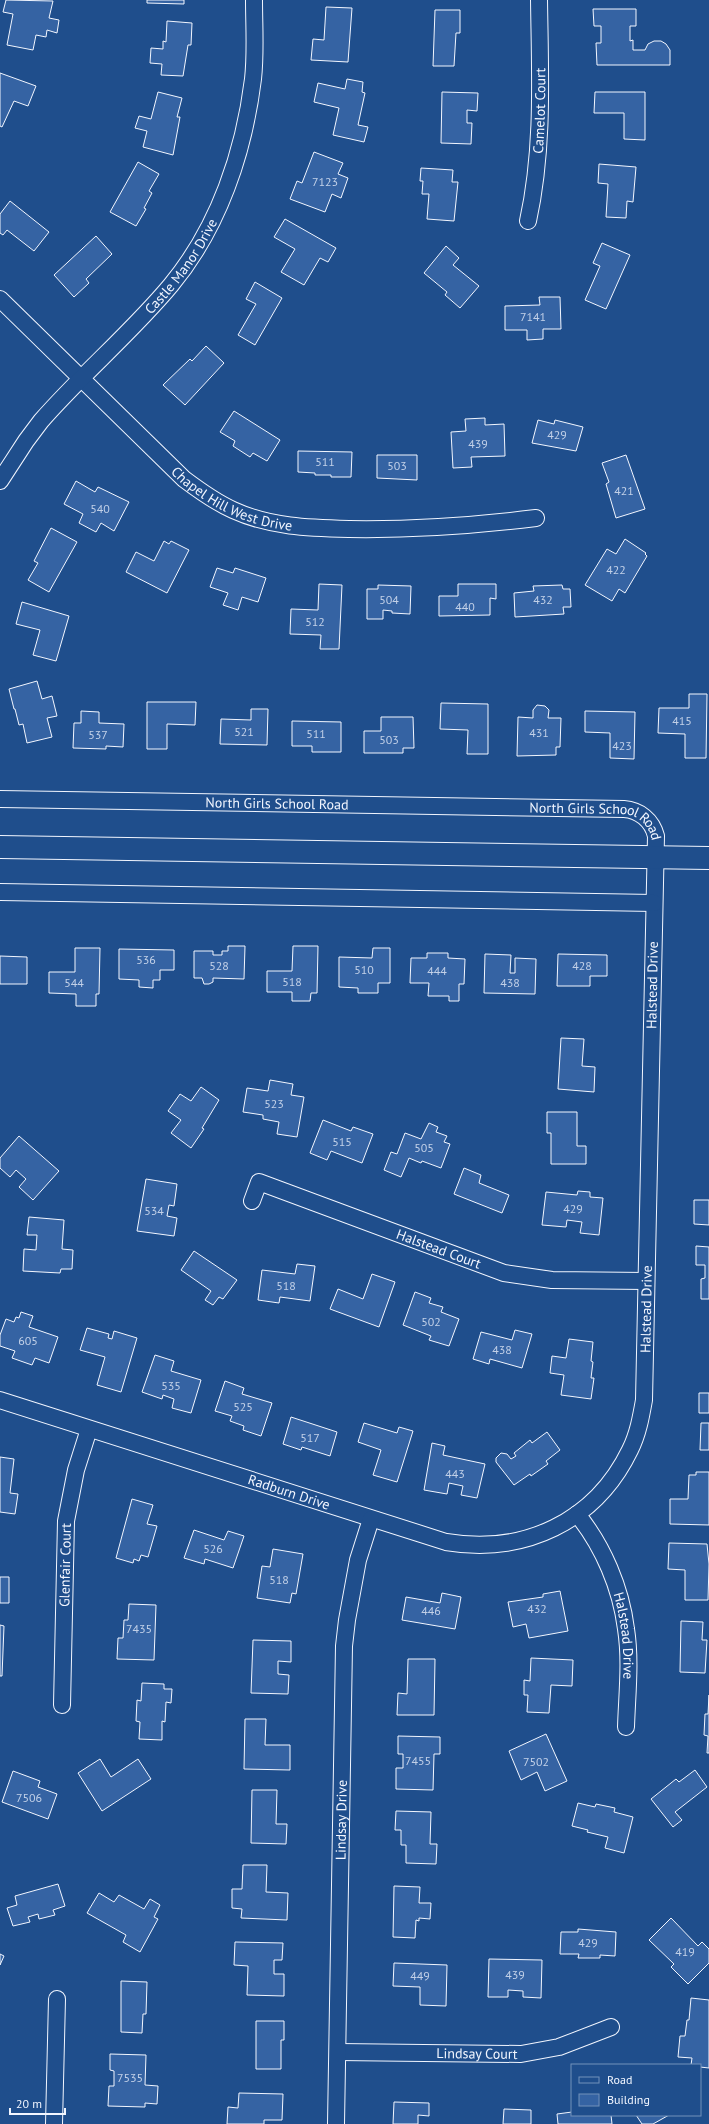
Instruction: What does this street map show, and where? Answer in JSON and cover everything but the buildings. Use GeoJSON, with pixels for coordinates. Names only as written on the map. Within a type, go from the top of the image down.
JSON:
{"type":"FeatureCollection","features":[{"type":"Feature","properties":{"kind":"main road","name":"North Girls School Road"},"geometry":{"type":"LineString","coordinates":[[0,847],[655,857]]}},
{"type":"Feature","properties":{"kind":"main road"},"geometry":{"type":"LineString","coordinates":[[655,857],[709,858]]}},
{"type":"Feature","properties":{"kind":"street","name":"Castle Manor Drive"},"geometry":{"type":"LineString","coordinates":[[0,482],[37,426],[172,284],[203,236],[219,206],[232,175],[244,135],[253,78],[254,0]]}},
{"type":"Feature","properties":{"kind":"street","name":"Camelot Court"},"geometry":{"type":"LineString","coordinates":[[528,221],[534,193],[540,125],[539,0]]}},
{"type":"Feature","properties":{"kind":"street","name":"Chapel Hill West Drive"},"geometry":{"type":"LineString","coordinates":[[0,299],[184,480],[218,503],[257,519],[298,527],[404,530],[456,528],[536,518]]}},
{"type":"Feature","properties":{"kind":"street","name":"North Girls School Road"},"geometry":{"type":"LineString","coordinates":[[0,799],[624,809],[639,813],[647,819],[656,836],[655,857]]}},
{"type":"Feature","properties":{"kind":"street","name":"Halstead Drive"},"geometry":{"type":"LineString","coordinates":[[626,1727],[628,1662],[626,1629],[622,1604],[609,1567],[592,1535],[577,1514],[597,1498],[614,1478],[631,1449],[639,1425],[644,1400],[655,857]]}},
{"type":"Feature","properties":{"kind":"street"},"geometry":{"type":"LineString","coordinates":[[0,892],[654,903]]}},
{"type":"Feature","properties":{"kind":"street","name":"Halstead Court"},"geometry":{"type":"LineString","coordinates":[[252,1201],[260,1182],[508,1274],[552,1280],[646,1281]]}},
{"type":"Feature","properties":{"kind":"street","name":"Radburn Drive"},"geometry":{"type":"LineString","coordinates":[[0,1400],[446,1542],[485,1546],[515,1542],[536,1536],[555,1528],[577,1514]]}},
{"type":"Feature","properties":{"kind":"street","name":"Glenfair Court"},"geometry":{"type":"LineString","coordinates":[[62,1705],[66,1521],[76,1470],[89,1428]]}},
{"type":"Feature","properties":{"kind":"street","name":"Lindsay Drive"},"geometry":{"type":"LineString","coordinates":[[336,2124],[344,1646],[347,1616],[358,1560],[371,1519]]}},
{"type":"Feature","properties":{"kind":"street"},"geometry":{"type":"LineString","coordinates":[[54,2124],[57,1999]]}},
{"type":"Feature","properties":{"kind":"street","name":"Lindsay Court"},"geometry":{"type":"LineString","coordinates":[[338,2052],[521,2054],[560,2047],[611,2027]]}}]}
